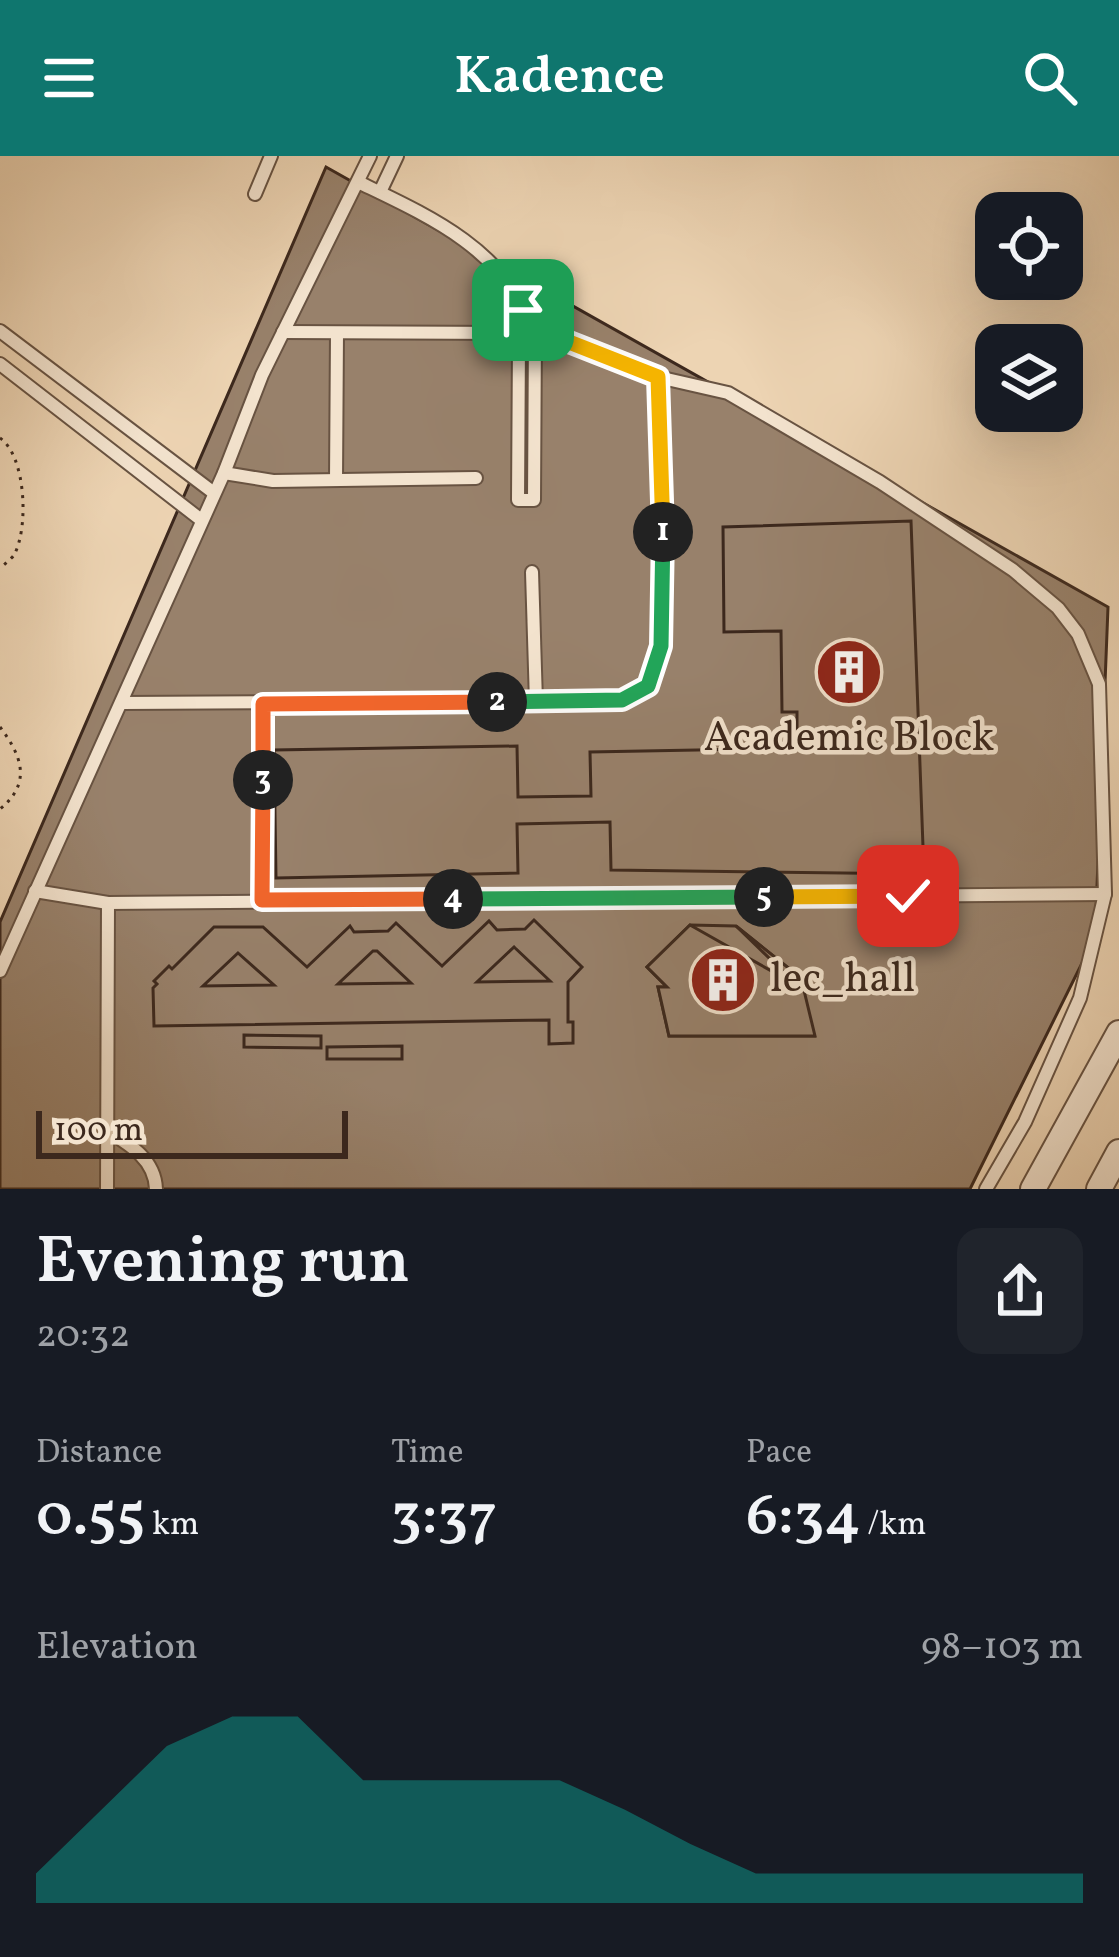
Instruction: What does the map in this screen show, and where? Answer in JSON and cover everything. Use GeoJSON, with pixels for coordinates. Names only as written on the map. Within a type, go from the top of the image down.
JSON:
{"type":"FeatureCollection","features":[{"type":"Feature","properties":{"kind":"street"},"geometry":{"type":"LineString","coordinates":[[1033,1189],[1119,1034]]}},
{"type":"Feature","properties":{"kind":"street"},"geometry":{"type":"LineString","coordinates":[[1099,1189],[1119,1152]]}},
{"type":"Feature","properties":{"kind":"lane"},"geometry":{"type":"LineString","coordinates":[[255,194],[271,156]]}},
{"type":"Feature","properties":{"kind":"lane"},"geometry":{"type":"LineString","coordinates":[[0,971],[284,332],[370,156]]}},
{"type":"Feature","properties":{"kind":"lane"},"geometry":{"type":"LineString","coordinates":[[380,192],[397,156]]}},
{"type":"Feature","properties":{"kind":"lane"},"geometry":{"type":"LineString","coordinates":[[358,182],[414,208],[478,251],[510,286],[526,332],[534,500],[518,500],[526,332]]}},
{"type":"Feature","properties":{"kind":"lane"},"geometry":{"type":"LineString","coordinates":[[0,331],[214,493]]}},
{"type":"Feature","properties":{"kind":"lane"},"geometry":{"type":"LineString","coordinates":[[284,332],[526,332],[658,377],[728,393],[880,482],[1013,570],[1058,608],[1078,634],[1099,684],[1105,894],[1080,998],[1025,1122],[986,1189]]}},
{"type":"Feature","properties":{"kind":"lane"},"geometry":{"type":"LineString","coordinates":[[336,480],[337,333]]}},
{"type":"Feature","properties":{"kind":"lane"},"geometry":{"type":"LineString","coordinates":[[0,364],[200,519]]}},
{"type":"Feature","properties":{"kind":"lane"},"geometry":{"type":"LineString","coordinates":[[122,703],[622,700],[648,686],[658,665],[664,490],[658,377]]}},
{"type":"Feature","properties":{"kind":"lane"},"geometry":{"type":"LineString","coordinates":[[224,473],[273,482],[476,478]]}},
{"type":"Feature","properties":{"kind":"lane"},"geometry":{"type":"LineString","coordinates":[[532,572],[536,702]]}},
{"type":"Feature","properties":{"kind":"lane"},"geometry":{"type":"LineString","coordinates":[[262,900],[263,704]]}},
{"type":"Feature","properties":{"kind":"lane"},"geometry":{"type":"LineString","coordinates":[[35,891],[108,903],[1105,894]]}},
{"type":"Feature","properties":{"kind":"lane"},"geometry":{"type":"LineString","coordinates":[[107,1189],[108,903]]}},
{"type":"Feature","properties":{"kind":"lane"},"geometry":{"type":"LineString","coordinates":[[106,1130],[136,1148],[156,1176],[156,1189]]}},
{"type":"Feature","properties":{"kind":"path"},"geometry":{"type":"LineString","coordinates":[[0,438],[8,444],[22,482],[22,525],[14,556],[0,568]]}},
{"type":"Feature","properties":{"kind":"path"},"geometry":{"type":"LineString","coordinates":[[0,727],[16,748],[21,777],[16,796],[0,809]]}},
{"type":"Feature","properties":{"kind":"building"},"geometry":{"type":"Polygon","coordinates":[[[326,167],[1108,607],[1095,937],[970,1189],[0,1189],[0,922],[326,167]]]}},
{"type":"Feature","properties":{"kind":"building","name":"Academic Block"},"geometry":{"type":"Polygon","coordinates":[[[911,521],[924,874],[611,870],[610,822],[517,824],[518,873],[276,878],[274,750],[517,746],[518,797],[591,796],[590,752],[812,748],[812,734],[797,734],[797,712],[782,712],[781,631],[724,632],[723,527],[911,521]]]}},
{"type":"Feature","properties":{"kind":"building"},"geometry":{"type":"Polygon","coordinates":[[[534,920],[582,967],[568,982],[573,1043],[549,1044],[549,1020],[154,1026],[154,981],[214,927],[263,927],[307,967],[350,926],[354,932],[388,931],[396,923],[442,966],[489,921],[497,930],[525,929],[534,920]],[[513,946],[477,982],[550,981],[513,946]],[[373,951],[338,984],[411,983],[373,951]],[[238,953],[203,986],[274,985],[238,953]]]}},
{"type":"Feature","properties":{"kind":"building","name":"lec_hall"},"geometry":{"type":"Polygon","coordinates":[[[690,925],[736,926],[801,978],[798,986],[814,1036],[669,1036],[658,987],[667,987],[647,967],[690,925]],[[714,951],[678,987],[755,986],[714,951]]]}},
{"type":"Feature","properties":{"kind":"building","name":"lec_hall"},"geometry":{"type":"Polygon","coordinates":[[[690,925],[798,986],[736,926],[801,978],[815,1036],[669,1036],[658,987],[667,987],[647,967],[690,925]]]}},
{"type":"Feature","properties":{"kind":"building"},"geometry":{"type":"Polygon","coordinates":[[[244,1035],[321,1036],[321,1048],[244,1047],[244,1035]]]}},
{"type":"Feature","properties":{"kind":"building"},"geometry":{"type":"Polygon","coordinates":[[[402,1046],[402,1059],[327,1059],[327,1047],[402,1046]]]}},
{"type":"Feature","properties":{"kind":"place","name":"Academic Block"},"geometry":{"type":"Point","coordinates":[849,672]}},
{"type":"Feature","properties":{"kind":"place","name":"lec_hall"},"geometry":{"type":"Point","coordinates":[723,980]}},
{"type":"Feature","properties":{"kind":"route"},"geometry":{"type":"LineString","coordinates":[[523,310],[536,329],[658,377],[664,490],[658,665],[648,686],[622,700],[263,704],[262,900],[908,896]]}}]}
